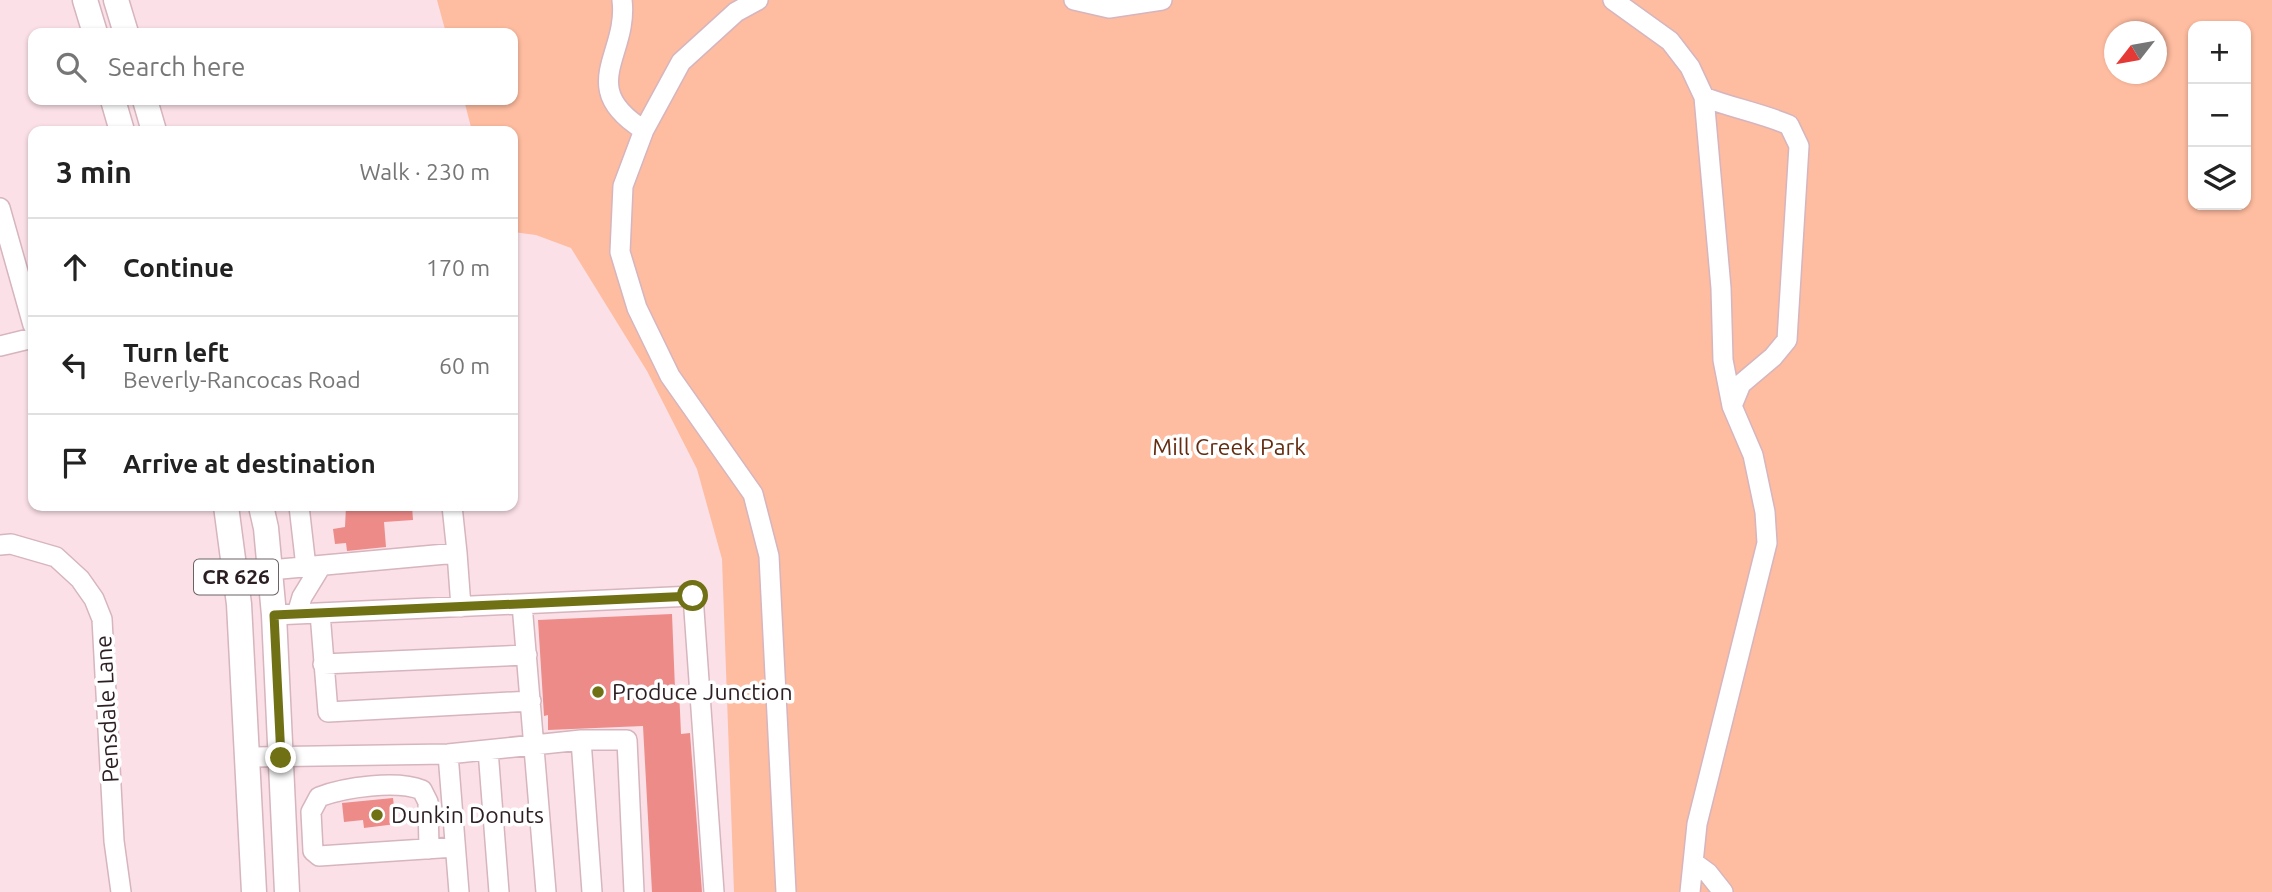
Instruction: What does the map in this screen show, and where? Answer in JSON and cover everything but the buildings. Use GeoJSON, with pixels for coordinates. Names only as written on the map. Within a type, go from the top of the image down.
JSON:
{"type":"FeatureCollection","features":[{"type":"Feature","properties":{"kind":"main road"},"geometry":{"type":"LineString","coordinates":[[85,0],[93,28]]}},
{"type":"Feature","properties":{"kind":"main road"},"geometry":{"type":"LineString","coordinates":[[116,0],[124,28]]}},
{"type":"Feature","properties":{"kind":"main road"},"geometry":{"type":"LineString","coordinates":[[114,105],[121,126]]}},
{"type":"Feature","properties":{"kind":"main road"},"geometry":{"type":"LineString","coordinates":[[146,105],[153,126]]}},
{"type":"Feature","properties":{"kind":"main road","name":"CR 626"},"geometry":{"type":"LineString","coordinates":[[227,511],[239,604],[254,892]]}},
{"type":"Feature","properties":{"kind":"main road","name":"CR 626"},"geometry":{"type":"LineString","coordinates":[[262,511],[270,570],[286,615],[281,758],[287,892]]}},
{"type":"Feature","properties":{"kind":"street"},"geometry":{"type":"LineString","coordinates":[[622,0],[619,30],[609,66],[610,97],[626,119],[644,130]]}},
{"type":"Feature","properties":{"kind":"street"},"geometry":{"type":"LineString","coordinates":[[758,0],[736,12],[681,62],[644,130],[623,186],[621,252],[637,308],[670,376],[753,494],[769,556],[786,892]]}},
{"type":"Feature","properties":{"kind":"street"},"geometry":{"type":"LineString","coordinates":[[1074,0],[1109,8],[1156,1]]}},
{"type":"Feature","properties":{"kind":"street"},"geometry":{"type":"LineString","coordinates":[[1614,0],[1670,41],[1690,67],[1704,97],[1721,288],[1723,360],[1732,406],[1753,455],[1765,512],[1767,543],[1698,824],[1690,892]]}},
{"type":"Feature","properties":{"kind":"street"},"geometry":{"type":"LineString","coordinates":[[1704,97],[1789,125],[1799,146],[1787,340],[1773,358],[1741,384],[1732,406]]}},
{"type":"Feature","properties":{"kind":"street"},"geometry":{"type":"LineString","coordinates":[[0,208],[28,307]]}},
{"type":"Feature","properties":{"kind":"street"},"geometry":{"type":"LineString","coordinates":[[0,346],[28,339]]}},
{"type":"Feature","properties":{"kind":"street"},"geometry":{"type":"LineString","coordinates":[[286,615],[302,597],[314,566],[300,511]]}},
{"type":"Feature","properties":{"kind":"street"},"geometry":{"type":"LineString","coordinates":[[453,511],[461,607]]}},
{"type":"Feature","properties":{"kind":"street","name":"Pensdale Lane"},"geometry":{"type":"LineString","coordinates":[[0,545],[11,544],[56,557],[80,579],[102,619],[114,841],[121,892]]}},
{"type":"Feature","properties":{"kind":"street"},"geometry":{"type":"LineString","coordinates":[[270,570],[457,553]]}},
{"type":"Feature","properties":{"kind":"street"},"geometry":{"type":"LineString","coordinates":[[286,615],[693,596],[714,892]]}},
{"type":"Feature","properties":{"kind":"street"},"geometry":{"type":"LineString","coordinates":[[522,604],[546,892]]}},
{"type":"Feature","properties":{"kind":"street"},"geometry":{"type":"LineString","coordinates":[[320,613],[326,709],[331,714],[531,701]]}},
{"type":"Feature","properties":{"kind":"street"},"geometry":{"type":"LineString","coordinates":[[323,664],[527,655]]}},
{"type":"Feature","properties":{"kind":"street"},"geometry":{"type":"LineString","coordinates":[[247,757],[448,754],[580,740],[626,740],[634,892]]}},
{"type":"Feature","properties":{"kind":"street"},"geometry":{"type":"LineString","coordinates":[[580,740],[592,892]]}},
{"type":"Feature","properties":{"kind":"street"},"geometry":{"type":"LineString","coordinates":[[488,750],[499,892]]}},
{"type":"Feature","properties":{"kind":"street"},"geometry":{"type":"LineString","coordinates":[[448,754],[459,892]]}},
{"type":"Feature","properties":{"kind":"street"},"geometry":{"type":"LineString","coordinates":[[429,849],[428,802],[422,790],[409,785],[336,790],[319,797],[311,812],[313,851],[319,856],[429,849],[455,847]]}},
{"type":"Feature","properties":{"kind":"street"},"geometry":{"type":"LineString","coordinates":[[1693,862],[1708,873],[1723,892]]}},
{"type":"Feature","properties":{"kind":"green space","name":"Mill Creek Park"},"geometry":{"type":"Polygon","coordinates":[[[437,0],[2272,0],[2272,892],[734,892],[722,559],[697,469],[647,371],[571,248],[536,235],[518,233],[518,126],[471,126],[465,105],[518,105],[518,28],[445,28],[437,0]]]}},
{"type":"Feature","properties":{"kind":"place","name":"Produce Junction"},"geometry":{"type":"Point","coordinates":[598,692]}},
{"type":"Feature","properties":{"kind":"place","name":"Dunkin Donuts"},"geometry":{"type":"Point","coordinates":[377,815]}},
{"type":"Feature","properties":{"kind":"route"},"geometry":{"type":"LineString","coordinates":[[281,758],[274,615],[693,596]]}}]}
